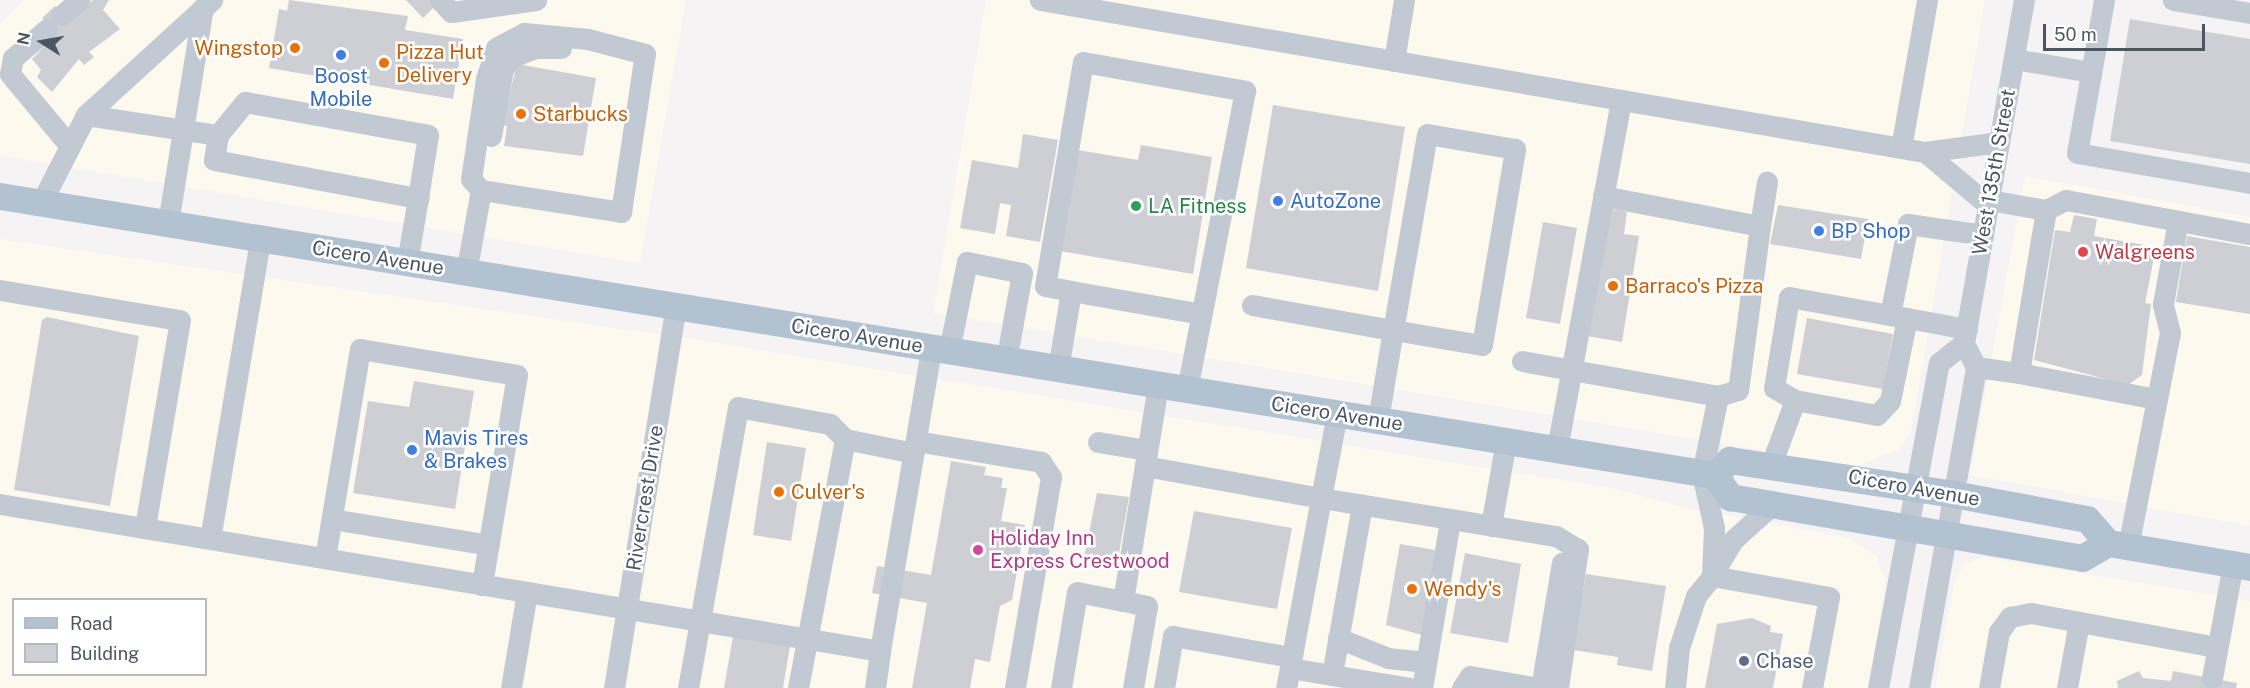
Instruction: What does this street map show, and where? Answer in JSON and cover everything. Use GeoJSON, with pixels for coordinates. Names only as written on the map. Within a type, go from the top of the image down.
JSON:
{"type":"FeatureCollection","features":[{"type":"Feature","properties":{"kind":"main road","name":"Cicero Avenue"},"geometry":{"type":"LineString","coordinates":[[0,196],[676,308],[1708,474],[1730,497],[2082,558],[2118,545]]}},
{"type":"Feature","properties":{"kind":"main road","name":"Cicero Avenue"},"geometry":{"type":"LineString","coordinates":[[1708,474],[1729,460],[1953,494],[2087,519],[2118,545]]}},
{"type":"Feature","properties":{"kind":"main road"},"geometry":{"type":"LineString","coordinates":[[2118,545],[2242,565]]}},
{"type":"Feature","properties":{"kind":"street"},"geometry":{"type":"LineString","coordinates":[[69,145],[10,74],[13,58],[79,0]]}},
{"type":"Feature","properties":{"kind":"street"},"geometry":{"type":"LineString","coordinates":[[440,0],[451,12],[536,0]]}},
{"type":"Feature","properties":{"kind":"street"},"geometry":{"type":"LineString","coordinates":[[1040,0],[1925,152],[1999,142]]}},
{"type":"Feature","properties":{"kind":"street"},"geometry":{"type":"LineString","coordinates":[[1394,61],[1404,0]]}},
{"type":"Feature","properties":{"kind":"street"},"geometry":{"type":"LineString","coordinates":[[1901,148],[1928,0]]}},
{"type":"Feature","properties":{"kind":"street","name":"West 135th Street"},"geometry":{"type":"LineString","coordinates":[[1965,336],[2024,0]]}},
{"type":"Feature","properties":{"kind":"street"},"geometry":{"type":"LineString","coordinates":[[2104,0],[2078,153],[2250,183]]}},
{"type":"Feature","properties":{"kind":"street"},"geometry":{"type":"LineString","coordinates":[[2173,0],[2250,13]]}},
{"type":"Feature","properties":{"kind":"street"},"geometry":{"type":"LineString","coordinates":[[40,202],[86,115],[207,4]]}},
{"type":"Feature","properties":{"kind":"street"},"geometry":{"type":"LineString","coordinates":[[168,223],[207,4]]}},
{"type":"Feature","properties":{"kind":"street"},"geometry":{"type":"LineString","coordinates":[[466,273],[481,190],[503,69],[512,57],[535,48],[593,54],[614,46],[645,54],[621,212],[481,190]]}},
{"type":"Feature","properties":{"kind":"street"},"geometry":{"type":"LineString","coordinates":[[2014,59],[2091,72]]}},
{"type":"Feature","properties":{"kind":"street"},"geometry":{"type":"LineString","coordinates":[[1187,390],[1245,91],[1083,62],[1045,286],[1201,314]]}},
{"type":"Feature","properties":{"kind":"street"},"geometry":{"type":"LineString","coordinates":[[1557,449],[1621,100]]}},
{"type":"Feature","properties":{"kind":"street"},"geometry":{"type":"LineString","coordinates":[[407,263],[418,198],[428,135],[245,102],[218,135],[214,160],[418,198]]}},
{"type":"Feature","properties":{"kind":"street"},"geometry":{"type":"LineString","coordinates":[[86,115],[218,135]]}},
{"type":"Feature","properties":{"kind":"street"},"geometry":{"type":"LineString","coordinates":[[1252,305],[1394,330],[1482,345],[1515,149],[1427,134],[1394,330],[1378,420]]}},
{"type":"Feature","properties":{"kind":"street"},"geometry":{"type":"LineString","coordinates":[[1925,152],[1988,203],[2046,210],[2066,200],[2250,234]]}},
{"type":"Feature","properties":{"kind":"street"},"geometry":{"type":"LineString","coordinates":[[1522,361],[1718,396],[1738,390],[1767,182]]}},
{"type":"Feature","properties":{"kind":"street"},"geometry":{"type":"LineString","coordinates":[[1603,196],[1760,226]]}},
{"type":"Feature","properties":{"kind":"street"},"geometry":{"type":"LineString","coordinates":[[2019,373],[2046,210]]}},
{"type":"Feature","properties":{"kind":"street"},"geometry":{"type":"LineString","coordinates":[[2118,545],[2157,399],[2170,333],[2163,304],[2178,221]]}},
{"type":"Feature","properties":{"kind":"street"},"geometry":{"type":"LineString","coordinates":[[1965,336],[1899,316],[1790,297],[1774,388],[1796,400],[1877,415],[1890,401],[1899,316],[1908,224],[1983,235]]}},
{"type":"Feature","properties":{"kind":"street"},"geometry":{"type":"LineString","coordinates":[[210,539],[260,239]]}},
{"type":"Feature","properties":{"kind":"street"},"geometry":{"type":"LineString","coordinates":[[874,688],[915,447],[940,350],[967,262],[1022,273],[1006,361]]}},
{"type":"Feature","properties":{"kind":"street"},"geometry":{"type":"LineString","coordinates":[[0,290],[180,320],[145,528]]}},
{"type":"Feature","properties":{"kind":"street"},"geometry":{"type":"LineString","coordinates":[[1058,369],[1071,291]]}},
{"type":"Feature","properties":{"kind":"street","name":"Rivercrest Drive"},"geometry":{"type":"LineString","coordinates":[[614,688],[676,308]]}},
{"type":"Feature","properties":{"kind":"street"},"geometry":{"type":"LineString","coordinates":[[1919,688],[1976,367],[1965,336]]}},
{"type":"Feature","properties":{"kind":"street"},"geometry":{"type":"LineString","coordinates":[[1878,688],[1906,526],[1939,363],[1965,336]]}},
{"type":"Feature","properties":{"kind":"street"},"geometry":{"type":"LineString","coordinates":[[325,558],[360,349],[517,375],[482,585]]}},
{"type":"Feature","properties":{"kind":"street"},"geometry":{"type":"LineString","coordinates":[[1976,367],[2157,399]]}},
{"type":"Feature","properties":{"kind":"street"},"geometry":{"type":"LineString","coordinates":[[1123,601],[1158,385]]}},
{"type":"Feature","properties":{"kind":"street"},"geometry":{"type":"LineString","coordinates":[[1712,576],[1714,528],[1708,474],[1718,396]]}},
{"type":"Feature","properties":{"kind":"street"},"geometry":{"type":"LineString","coordinates":[[1771,465],[1796,400]]}},
{"type":"Feature","properties":{"kind":"street"},"geometry":{"type":"LineString","coordinates":[[688,688],[738,407],[830,424],[845,439],[1041,462],[1051,477],[1015,688]]}},
{"type":"Feature","properties":{"kind":"street"},"geometry":{"type":"LineString","coordinates":[[1289,671],[1337,414]]}},
{"type":"Feature","properties":{"kind":"street"},"geometry":{"type":"LineString","coordinates":[[798,688],[845,439]]}},
{"type":"Feature","properties":{"kind":"street"},"geometry":{"type":"LineString","coordinates":[[1491,526],[1506,441]]}},
{"type":"Feature","properties":{"kind":"street"},"geometry":{"type":"LineString","coordinates":[[1098,442],[1146,458],[1321,498],[1491,526],[1564,542],[1578,549],[1558,688]]}},
{"type":"Feature","properties":{"kind":"street"},"geometry":{"type":"LineString","coordinates":[[0,504],[880,651]]}},
{"type":"Feature","properties":{"kind":"street"},"geometry":{"type":"LineString","coordinates":[[1675,688],[1679,648],[1696,596],[1712,576],[1733,540],[1773,504]]}},
{"type":"Feature","properties":{"kind":"street"},"geometry":{"type":"LineString","coordinates":[[1332,675],[1362,505]]}},
{"type":"Feature","properties":{"kind":"street"},"geometry":{"type":"LineString","coordinates":[[332,519],[489,545]]}},
{"type":"Feature","properties":{"kind":"street"},"geometry":{"type":"LineString","coordinates":[[1422,688],[1450,520]]}},
{"type":"Feature","properties":{"kind":"street"},"geometry":{"type":"LineString","coordinates":[[1462,688],[1470,676],[1540,688],[1564,542]]}},
{"type":"Feature","properties":{"kind":"street"},"geometry":{"type":"LineString","coordinates":[[2212,678],[2217,647],[2242,565]]}},
{"type":"Feature","properties":{"kind":"street"},"geometry":{"type":"LineString","coordinates":[[1712,576],[1828,597],[1812,688]]}},
{"type":"Feature","properties":{"kind":"street"},"geometry":{"type":"LineString","coordinates":[[511,688],[527,592]]}},
{"type":"Feature","properties":{"kind":"street"},"geometry":{"type":"LineString","coordinates":[[1061,688],[1077,592],[1147,606],[1133,688]]}},
{"type":"Feature","properties":{"kind":"street"},"geometry":{"type":"LineString","coordinates":[[1989,688],[1999,632],[2010,617],[2031,613],[2217,647]]}},
{"type":"Feature","properties":{"kind":"street"},"geometry":{"type":"LineString","coordinates":[[2067,688],[2079,622]]}},
{"type":"Feature","properties":{"kind":"street"},"geometry":{"type":"LineString","coordinates":[[1164,688],[1173,636],[1289,671],[1332,675],[1409,688]]}},
{"type":"Feature","properties":{"kind":"street"},"geometry":{"type":"LineString","coordinates":[[1338,638],[1378,655],[1426,662]]}},
{"type":"Feature","properties":{"kind":"shaded area"},"geometry":{"type":"Polygon","coordinates":[[[25,0],[686,0],[640,263],[0,156],[0,23],[25,0]]]}},
{"type":"Feature","properties":{"kind":"shaded area"},"geometry":{"type":"Polygon","coordinates":[[[986,0],[1985,0],[1911,433],[1898,450],[1857,466],[933,313],[986,0]]]}},
{"type":"Feature","properties":{"kind":"shaded area"},"geometry":{"type":"Polygon","coordinates":[[[2025,176],[2250,217],[2250,526],[1970,475],[2025,176]]]}},
{"type":"Feature","properties":{"kind":"shaded area"},"geometry":{"type":"Polygon","coordinates":[[[0,239],[691,339],[1617,489],[1686,508],[1846,537],[1877,556],[1886,585],[1868,688],[0,688],[0,239]]]}},
{"type":"Feature","properties":{"kind":"shaded area"},"geometry":{"type":"Polygon","coordinates":[[[1983,557],[2250,601],[2250,688],[1935,688],[1954,582],[1964,564],[1983,557]]]}},
{"type":"Feature","properties":{"kind":"building"},"geometry":{"type":"Polygon","coordinates":[[[93,0],[109,0],[103,10],[120,29],[89,52],[94,57],[84,65],[79,59],[52,92],[37,77],[41,70],[32,59],[56,34],[42,18],[55,6],[70,22],[93,0]]]}},
{"type":"Feature","properties":{"kind":"building"},"geometry":{"type":"Polygon","coordinates":[[[289,0],[408,16],[405,30],[463,39],[453,99],[269,68],[279,9],[287,11],[289,0]]]}},
{"type":"Feature","properties":{"kind":"building"},"geometry":{"type":"Polygon","coordinates":[[[406,0],[434,0],[437,4],[423,18],[406,0]]]}},
{"type":"Feature","properties":{"kind":"building"},"geometry":{"type":"Polygon","coordinates":[[[2130,19],[2250,39],[2250,164],[2110,141],[2130,19]]]}},
{"type":"Feature","properties":{"kind":"building"},"geometry":{"type":"Polygon","coordinates":[[[517,64],[596,78],[583,156],[504,146],[507,126],[502,125],[517,64]]]}},
{"type":"Feature","properties":{"kind":"building"},"geometry":{"type":"Polygon","coordinates":[[[1273,105],[1405,127],[1378,291],[1246,268],[1273,105]]]}},
{"type":"Feature","properties":{"kind":"building"},"geometry":{"type":"Polygon","coordinates":[[[1023,134],[1058,140],[1040,242],[1006,236],[1011,205],[1000,203],[995,234],[960,228],[972,160],[1018,168],[1023,134]]]}},
{"type":"Feature","properties":{"kind":"building","name":"LA Fitness"},"geometry":{"type":"Polygon","coordinates":[[[1141,145],[1212,157],[1193,274],[1060,251],[1077,150],[1138,160],[1141,145]]]}},
{"type":"Feature","properties":{"kind":"building","name":"BP Shop"},"geometry":{"type":"Polygon","coordinates":[[[1778,205],[1868,219],[1861,259],[1770,244],[1778,205]]]}},
{"type":"Feature","properties":{"kind":"building","name":"Barraco's Pizza"},"geometry":{"type":"Polygon","coordinates":[[[1607,208],[1627,212],[1624,234],[1639,236],[1622,342],[1587,336],[1607,208]]]}},
{"type":"Feature","properties":{"kind":"building","name":"Walgreens"},"geometry":{"type":"Polygon","coordinates":[[[2074,215],[2097,219],[2094,236],[2156,247],[2145,303],[2151,304],[2142,375],[2128,385],[2034,360],[2055,230],[2070,232],[2074,215]]]}},
{"type":"Feature","properties":{"kind":"building"},"geometry":{"type":"Polygon","coordinates":[[[1543,222],[1577,228],[1560,324],[1526,318],[1543,222]]]}},
{"type":"Feature","properties":{"kind":"building"},"geometry":{"type":"Polygon","coordinates":[[[2187,236],[2250,247],[2250,314],[2176,302],[2187,236]]]}},
{"type":"Feature","properties":{"kind":"building"},"geometry":{"type":"Polygon","coordinates":[[[47,317],[139,336],[110,506],[14,490],[42,320],[47,317]]]}},
{"type":"Feature","properties":{"kind":"building"},"geometry":{"type":"Polygon","coordinates":[[[1807,318],[1893,334],[1883,389],[1797,374],[1807,318]]]}},
{"type":"Feature","properties":{"kind":"building","name":"Mavis Tires & Brakes"},"geometry":{"type":"Polygon","coordinates":[[[414,381],[474,391],[455,509],[353,493],[368,401],[409,407],[414,381]]]}},
{"type":"Feature","properties":{"kind":"building","name":"Culver's"},"geometry":{"type":"Polygon","coordinates":[[[767,442],[806,448],[791,541],[753,535],[767,442]]]}},
{"type":"Feature","properties":{"kind":"building","name":"Holiday Inn Express Crestwood"},"geometry":{"type":"Polygon","coordinates":[[[951,461],[986,467],[984,475],[1003,478],[1001,488],[1007,488],[1001,521],[1025,525],[1012,600],[1000,606],[990,662],[975,659],[970,688],[912,688],[927,603],[872,593],[877,566],[931,575],[951,461]]]}},
{"type":"Feature","properties":{"kind":"building"},"geometry":{"type":"Polygon","coordinates":[[[1097,493],[1129,497],[1117,564],[1084,558],[1097,493]]]}},
{"type":"Feature","properties":{"kind":"building"},"geometry":{"type":"Polygon","coordinates":[[[1194,511],[1292,528],[1277,609],[1179,592],[1194,511]]]}},
{"type":"Feature","properties":{"kind":"building","name":"Wendy's"},"geometry":{"type":"Polygon","coordinates":[[[1400,544],[1435,550],[1422,635],[1386,625],[1400,544]]]}},
{"type":"Feature","properties":{"kind":"building"},"geometry":{"type":"Polygon","coordinates":[[[1465,553],[1521,564],[1508,643],[1450,633],[1465,553]]]}},
{"type":"Feature","properties":{"kind":"building"},"geometry":{"type":"Polygon","coordinates":[[[1586,574],[1666,586],[1652,671],[1617,665],[1618,657],[1573,650],[1586,574]]]}},
{"type":"Feature","properties":{"kind":"building","name":"Chase"},"geometry":{"type":"Polygon","coordinates":[[[1752,618],[1771,626],[1770,632],[1783,634],[1773,688],[1705,688],[1717,624],[1752,618]]]}},
{"type":"Feature","properties":{"kind":"building"},"geometry":{"type":"Polygon","coordinates":[[[733,636],[790,646],[783,688],[724,688],[733,636]]]}},
{"type":"Feature","properties":{"kind":"building"},"geometry":{"type":"Polygon","coordinates":[[[2139,671],[2143,678],[2171,681],[2173,671],[2237,683],[2236,688],[2118,688],[2117,681],[2139,671]]]}},
{"type":"Feature","properties":{"kind":"place","name":"Wingstop"},"geometry":{"type":"Point","coordinates":[295,48]}},
{"type":"Feature","properties":{"kind":"place","name":"Boost Mobile"},"geometry":{"type":"Point","coordinates":[341,55]}},
{"type":"Feature","properties":{"kind":"place","name":"Pizza Hut Delivery"},"geometry":{"type":"Point","coordinates":[384,63]}},
{"type":"Feature","properties":{"kind":"place","name":"Starbucks"},"geometry":{"type":"Point","coordinates":[521,114]}},
{"type":"Feature","properties":{"kind":"place","name":"AutoZone"},"geometry":{"type":"Point","coordinates":[1278,201]}},
{"type":"Feature","properties":{"kind":"place","name":"LA Fitness"},"geometry":{"type":"Point","coordinates":[1136,206]}},
{"type":"Feature","properties":{"kind":"place","name":"BP Shop"},"geometry":{"type":"Point","coordinates":[1819,231]}},
{"type":"Feature","properties":{"kind":"place","name":"Walgreens"},"geometry":{"type":"Point","coordinates":[2083,252]}},
{"type":"Feature","properties":{"kind":"place","name":"Barraco's Pizza"},"geometry":{"type":"Point","coordinates":[1613,286]}},
{"type":"Feature","properties":{"kind":"place","name":"Mavis Tires & Brakes"},"geometry":{"type":"Point","coordinates":[412,450]}},
{"type":"Feature","properties":{"kind":"place","name":"Culver's"},"geometry":{"type":"Point","coordinates":[779,492]}},
{"type":"Feature","properties":{"kind":"place","name":"Holiday Inn Express Crestwood"},"geometry":{"type":"Point","coordinates":[978,550]}},
{"type":"Feature","properties":{"kind":"place","name":"Wendy's"},"geometry":{"type":"Point","coordinates":[1412,589]}},
{"type":"Feature","properties":{"kind":"place","name":"Chase"},"geometry":{"type":"Point","coordinates":[1744,661]}}]}
